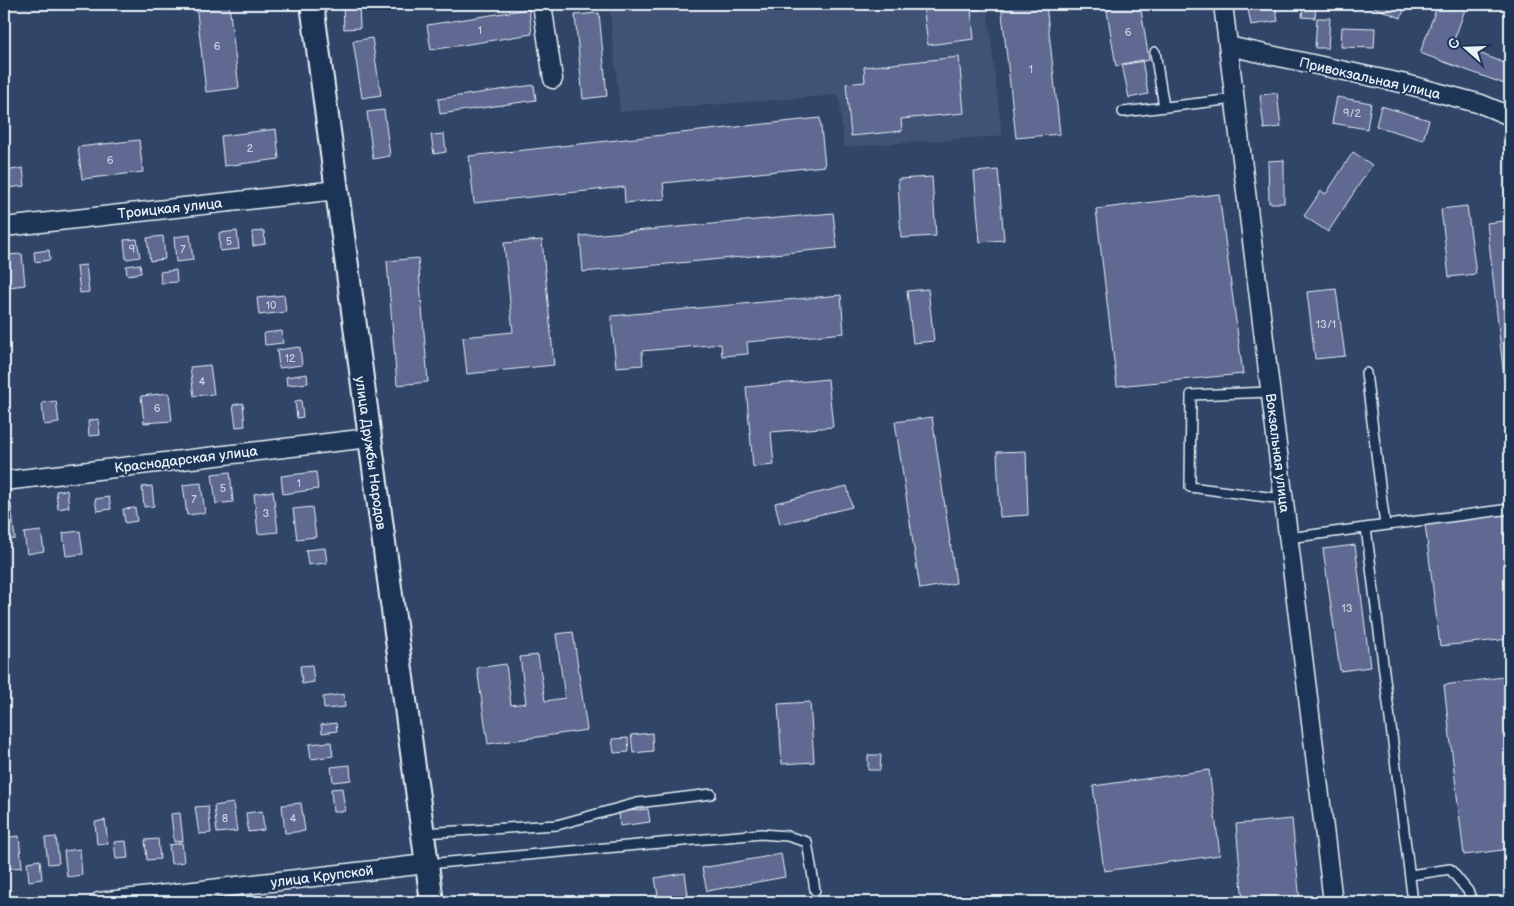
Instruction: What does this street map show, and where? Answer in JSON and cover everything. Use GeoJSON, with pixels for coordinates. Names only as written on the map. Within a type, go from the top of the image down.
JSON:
{"type":"FeatureCollection","features":[{"type":"Feature","properties":{"kind":"street","name":"улица Дружбы Народов"},"geometry":{"type":"LineString","coordinates":[[312,4],[432,902]]}},
{"type":"Feature","properties":{"kind":"street"},"geometry":{"type":"LineString","coordinates":[[542,4],[553,79]]}},
{"type":"Feature","properties":{"kind":"street","name":"Вокзальная улица"},"geometry":{"type":"LineString","coordinates":[[1223,4],[1333,902]]}},
{"type":"Feature","properties":{"kind":"street","name":"Привокзальная улица"},"geometry":{"type":"LineString","coordinates":[[1228,46],[1406,84],[1481,104],[1510,116]]}},
{"type":"Feature","properties":{"kind":"street","name":"Троицкая улица"},"geometry":{"type":"LineString","coordinates":[[4,227],[337,190]]}},
{"type":"Feature","properties":{"kind":"street","name":"Краснодарская улица"},"geometry":{"type":"LineString","coordinates":[[4,481],[369,438]]}},
{"type":"Feature","properties":{"kind":"street","name":"улица Крупской"},"geometry":{"type":"LineString","coordinates":[[99,902],[426,864]]}},
{"type":"Feature","properties":{"kind":"lane"},"geometry":{"type":"LineString","coordinates":[[1155,52],[1164,107]]}},
{"type":"Feature","properties":{"kind":"lane"},"geometry":{"type":"LineString","coordinates":[[1123,112],[1234,99]]}},
{"type":"Feature","properties":{"kind":"lane"},"geometry":{"type":"LineString","coordinates":[[1366,373],[1385,525]]}},
{"type":"Feature","properties":{"kind":"lane"},"geometry":{"type":"LineString","coordinates":[[1270,392],[1191,395],[1190,487],[1283,499]]}},
{"type":"Feature","properties":{"kind":"lane"},"geometry":{"type":"LineString","coordinates":[[1288,538],[1510,508]]}},
{"type":"Feature","properties":{"kind":"lane"},"geometry":{"type":"LineString","coordinates":[[1366,528],[1412,902]]}},
{"type":"Feature","properties":{"kind":"lane"},"geometry":{"type":"LineString","coordinates":[[422,833],[557,825],[637,803],[711,794]]}},
{"type":"Feature","properties":{"kind":"lane"},"geometry":{"type":"LineString","coordinates":[[426,864],[761,834],[787,836],[807,842],[815,890]]}},
{"type":"Feature","properties":{"kind":"lane"},"geometry":{"type":"LineString","coordinates":[[1410,875],[1450,870],[1468,891],[1473,902]]}},
{"type":"Feature","properties":{"kind":"shaded area"},"geometry":{"type":"Polygon","coordinates":[[[609,4],[987,4],[1002,136],[844,147],[839,95],[620,112],[609,4]]]}},
{"type":"Feature","properties":{"kind":"building"},"geometry":{"type":"Polygon","coordinates":[[[196,4],[229,4],[239,88],[206,92],[196,4]]]}},
{"type":"Feature","properties":{"kind":"building"},"geometry":{"type":"Polygon","coordinates":[[[343,4],[359,4],[360,28],[344,29],[343,4]]]}},
{"type":"Feature","properties":{"kind":"building"},"geometry":{"type":"Polygon","coordinates":[[[923,4],[979,4],[980,10],[971,10],[974,39],[928,45],[923,4]]]}},
{"type":"Feature","properties":{"kind":"building"},"geometry":{"type":"Polygon","coordinates":[[[1001,4],[1046,4],[1060,134],[1016,138],[1001,4]]]}},
{"type":"Feature","properties":{"kind":"building"},"geometry":{"type":"Polygon","coordinates":[[[1140,4],[1149,60],[1116,66],[1106,5],[1140,4]]]}},
{"type":"Feature","properties":{"kind":"building"},"geometry":{"type":"Polygon","coordinates":[[[1247,4],[1275,4],[1278,21],[1251,25],[1247,4]]]}},
{"type":"Feature","properties":{"kind":"building"},"geometry":{"type":"Polygon","coordinates":[[[1303,4],[1316,4],[1315,18],[1302,17],[1303,4]]]}},
{"type":"Feature","properties":{"kind":"building"},"geometry":{"type":"Polygon","coordinates":[[[1366,4],[1406,4],[1401,18],[1366,4]]]}},
{"type":"Feature","properties":{"kind":"building"},"geometry":{"type":"Polygon","coordinates":[[[1438,4],[1467,4],[1453,43],[1510,65],[1510,86],[1420,53],[1438,4]]]}},
{"type":"Feature","properties":{"kind":"building"},"geometry":{"type":"Polygon","coordinates":[[[529,9],[532,34],[431,50],[427,25],[529,9]]]}},
{"type":"Feature","properties":{"kind":"building"},"geometry":{"type":"Polygon","coordinates":[[[599,13],[607,96],[583,99],[575,15],[599,13]]]}},
{"type":"Feature","properties":{"kind":"building"},"geometry":{"type":"Polygon","coordinates":[[[1317,18],[1330,18],[1328,48],[1315,48],[1317,18]]]}},
{"type":"Feature","properties":{"kind":"building"},"geometry":{"type":"Polygon","coordinates":[[[1342,27],[1375,28],[1374,48],[1341,47],[1342,27]]]}},
{"type":"Feature","properties":{"kind":"building"},"geometry":{"type":"Polygon","coordinates":[[[372,38],[381,95],[362,98],[353,41],[372,38]]]}},
{"type":"Feature","properties":{"kind":"building"},"geometry":{"type":"Polygon","coordinates":[[[959,57],[964,113],[901,119],[902,131],[851,136],[846,84],[865,82],[864,67],[959,57]]]}},
{"type":"Feature","properties":{"kind":"building"},"geometry":{"type":"Polygon","coordinates":[[[1142,60],[1148,94],[1129,98],[1122,64],[1142,60]]]}},
{"type":"Feature","properties":{"kind":"building"},"geometry":{"type":"Polygon","coordinates":[[[534,85],[536,100],[440,114],[438,99],[534,85]]]}},
{"type":"Feature","properties":{"kind":"building"},"geometry":{"type":"Polygon","coordinates":[[[1277,93],[1281,127],[1264,129],[1260,95],[1277,93]]]}},
{"type":"Feature","properties":{"kind":"building"},"geometry":{"type":"Polygon","coordinates":[[[1337,97],[1371,103],[1367,129],[1332,123],[1337,97]]]}},
{"type":"Feature","properties":{"kind":"building"},"geometry":{"type":"Polygon","coordinates":[[[1381,106],[1429,120],[1423,140],[1376,126],[1381,106]]]}},
{"type":"Feature","properties":{"kind":"building"},"geometry":{"type":"Polygon","coordinates":[[[384,110],[390,156],[373,159],[367,112],[384,110]]]}},
{"type":"Feature","properties":{"kind":"building"},"geometry":{"type":"Polygon","coordinates":[[[820,118],[825,166],[663,183],[665,199],[625,203],[624,187],[474,203],[469,156],[820,118]]]}},
{"type":"Feature","properties":{"kind":"building"},"geometry":{"type":"Polygon","coordinates":[[[276,129],[279,159],[224,166],[221,136],[276,129]]]}},
{"type":"Feature","properties":{"kind":"building"},"geometry":{"type":"Polygon","coordinates":[[[444,134],[446,152],[434,154],[431,135],[444,134]]]}},
{"type":"Feature","properties":{"kind":"building"},"geometry":{"type":"Polygon","coordinates":[[[139,140],[143,172],[82,179],[78,147],[139,140]]]}},
{"type":"Feature","properties":{"kind":"building"},"geometry":{"type":"Polygon","coordinates":[[[1353,152],[1372,165],[1328,232],[1304,216],[1321,191],[1326,194],[1353,152]]]}},
{"type":"Feature","properties":{"kind":"building"},"geometry":{"type":"Polygon","coordinates":[[[1284,160],[1284,203],[1269,203],[1268,161],[1284,160]]]}},
{"type":"Feature","properties":{"kind":"building"},"geometry":{"type":"Polygon","coordinates":[[[23,168],[25,186],[7,188],[5,171],[23,168]]]}},
{"type":"Feature","properties":{"kind":"building"},"geometry":{"type":"Polygon","coordinates":[[[998,170],[1004,240],[980,242],[974,172],[998,170]]]}},
{"type":"Feature","properties":{"kind":"building"},"geometry":{"type":"Polygon","coordinates":[[[932,177],[936,236],[901,238],[898,179],[932,177]]]}},
{"type":"Feature","properties":{"kind":"building"},"geometry":{"type":"Polygon","coordinates":[[[1219,194],[1243,374],[1117,386],[1096,209],[1219,194]]]}},
{"type":"Feature","properties":{"kind":"building"},"geometry":{"type":"Polygon","coordinates":[[[1467,206],[1476,274],[1449,277],[1441,209],[1467,206]]]}},
{"type":"Feature","properties":{"kind":"building"},"geometry":{"type":"Polygon","coordinates":[[[833,213],[837,248],[583,272],[580,236],[833,213]]]}},
{"type":"Feature","properties":{"kind":"building"},"geometry":{"type":"Polygon","coordinates":[[[1510,220],[1510,433],[1487,223],[1510,220]]]}},
{"type":"Feature","properties":{"kind":"building"},"geometry":{"type":"Polygon","coordinates":[[[237,231],[239,249],[220,251],[219,233],[237,231]]]}},
{"type":"Feature","properties":{"kind":"building"},"geometry":{"type":"Polygon","coordinates":[[[264,231],[265,244],[253,246],[252,232],[264,231]]]}},
{"type":"Feature","properties":{"kind":"building"},"geometry":{"type":"Polygon","coordinates":[[[190,235],[193,260],[176,262],[174,237],[190,235]]]}},
{"type":"Feature","properties":{"kind":"building"},"geometry":{"type":"Polygon","coordinates":[[[163,236],[165,259],[150,261],[147,238],[163,236]]]}},
{"type":"Feature","properties":{"kind":"building"},"geometry":{"type":"Polygon","coordinates":[[[137,239],[140,257],[126,259],[124,240],[137,239]]]}},
{"type":"Feature","properties":{"kind":"building"},"geometry":{"type":"Polygon","coordinates":[[[542,240],[554,365],[467,374],[463,337],[513,332],[504,243],[542,240]]]}},
{"type":"Feature","properties":{"kind":"building"},"geometry":{"type":"Polygon","coordinates":[[[49,250],[50,260],[35,262],[34,252],[49,250]]]}},
{"type":"Feature","properties":{"kind":"building"},"geometry":{"type":"Polygon","coordinates":[[[22,254],[25,285],[9,287],[6,255],[22,254]]]}},
{"type":"Feature","properties":{"kind":"building"},"geometry":{"type":"Polygon","coordinates":[[[418,258],[428,382],[397,385],[387,261],[418,258]]]}},
{"type":"Feature","properties":{"kind":"building"},"geometry":{"type":"Polygon","coordinates":[[[140,264],[141,273],[127,275],[126,266],[140,264]]]}},
{"type":"Feature","properties":{"kind":"building"},"geometry":{"type":"Polygon","coordinates":[[[86,265],[89,292],[80,293],[77,266],[86,265]]]}},
{"type":"Feature","properties":{"kind":"building"},"geometry":{"type":"Polygon","coordinates":[[[176,270],[177,282],[161,283],[160,272],[176,270]]]}},
{"type":"Feature","properties":{"kind":"building"},"geometry":{"type":"Polygon","coordinates":[[[928,289],[934,341],[913,343],[907,291],[928,289]]]}},
{"type":"Feature","properties":{"kind":"building"},"geometry":{"type":"Polygon","coordinates":[[[1336,289],[1345,356],[1315,359],[1307,292],[1336,289]]]}},
{"type":"Feature","properties":{"kind":"building"},"geometry":{"type":"Polygon","coordinates":[[[284,295],[286,312],[259,315],[257,298],[284,295]]]}},
{"type":"Feature","properties":{"kind":"building"},"geometry":{"type":"Polygon","coordinates":[[[841,295],[844,333],[747,342],[748,354],[722,356],[721,344],[642,351],[643,365],[616,367],[611,316],[841,295]]]}},
{"type":"Feature","properties":{"kind":"building"},"geometry":{"type":"Polygon","coordinates":[[[282,331],[283,343],[265,345],[264,333],[282,331]]]}},
{"type":"Feature","properties":{"kind":"building"},"geometry":{"type":"Polygon","coordinates":[[[300,347],[302,365],[279,368],[277,350],[300,347]]]}},
{"type":"Feature","properties":{"kind":"building"},"geometry":{"type":"Polygon","coordinates":[[[210,365],[214,394],[194,396],[190,367],[210,365]]]}},
{"type":"Feature","properties":{"kind":"building"},"geometry":{"type":"Polygon","coordinates":[[[307,374],[308,383],[287,385],[286,377],[307,374]]]}},
{"type":"Feature","properties":{"kind":"building"},"geometry":{"type":"Polygon","coordinates":[[[828,379],[833,427],[771,432],[774,465],[753,467],[746,387],[828,379]]]}},
{"type":"Feature","properties":{"kind":"building"},"geometry":{"type":"Polygon","coordinates":[[[169,393],[172,421],[144,423],[141,396],[169,393]]]}},
{"type":"Feature","properties":{"kind":"building"},"geometry":{"type":"Polygon","coordinates":[[[301,400],[303,417],[297,418],[295,401],[301,400]]]}},
{"type":"Feature","properties":{"kind":"building"},"geometry":{"type":"Polygon","coordinates":[[[56,401],[59,423],[44,425],[42,403],[56,401]]]}},
{"type":"Feature","properties":{"kind":"building"},"geometry":{"type":"Polygon","coordinates":[[[243,403],[245,426],[236,427],[233,405],[243,403]]]}},
{"type":"Feature","properties":{"kind":"building"},"geometry":{"type":"Polygon","coordinates":[[[932,417],[956,583],[920,589],[895,422],[932,417]]]}},
{"type":"Feature","properties":{"kind":"building"},"geometry":{"type":"Polygon","coordinates":[[[98,419],[100,435],[89,436],[88,421],[98,419]]]}},
{"type":"Feature","properties":{"kind":"building"},"geometry":{"type":"Polygon","coordinates":[[[1026,451],[1028,515],[1000,517],[997,452],[1026,451]]]}},
{"type":"Feature","properties":{"kind":"building"},"geometry":{"type":"Polygon","coordinates":[[[230,472],[233,502],[216,504],[212,474],[230,472]]]}},
{"type":"Feature","properties":{"kind":"building"},"geometry":{"type":"Polygon","coordinates":[[[316,472],[318,489],[283,494],[281,476],[316,472]]]}},
{"type":"Feature","properties":{"kind":"building"},"geometry":{"type":"Polygon","coordinates":[[[201,483],[205,513],[187,515],[183,485],[201,483]]]}},
{"type":"Feature","properties":{"kind":"building"},"geometry":{"type":"Polygon","coordinates":[[[152,486],[154,506],[144,507],[142,487],[152,486]]]}},
{"type":"Feature","properties":{"kind":"building"},"geometry":{"type":"Polygon","coordinates":[[[847,486],[852,507],[780,524],[775,503],[847,486]]]}},
{"type":"Feature","properties":{"kind":"building"},"geometry":{"type":"Polygon","coordinates":[[[67,490],[69,507],[58,509],[56,491],[67,490]]]}},
{"type":"Feature","properties":{"kind":"building"},"geometry":{"type":"Polygon","coordinates":[[[273,491],[278,532],[258,534],[254,494],[273,491]]]}},
{"type":"Feature","properties":{"kind":"building"},"geometry":{"type":"Polygon","coordinates":[[[109,497],[111,509],[97,511],[95,499],[109,497]]]}},
{"type":"Feature","properties":{"kind":"building"},"geometry":{"type":"Polygon","coordinates":[[[11,504],[15,539],[4,540],[4,505],[11,504]]]}},
{"type":"Feature","properties":{"kind":"building"},"geometry":{"type":"Polygon","coordinates":[[[312,507],[316,537],[297,539],[293,509],[312,507]]]}},
{"type":"Feature","properties":{"kind":"building"},"geometry":{"type":"Polygon","coordinates":[[[135,508],[137,521],[125,523],[123,509],[135,508]]]}},
{"type":"Feature","properties":{"kind":"building"},"geometry":{"type":"Polygon","coordinates":[[[1510,513],[1510,639],[1440,646],[1425,524],[1510,513]]]}},
{"type":"Feature","properties":{"kind":"building"},"geometry":{"type":"Polygon","coordinates":[[[41,531],[44,551],[27,554],[24,533],[41,531]]]}},
{"type":"Feature","properties":{"kind":"building"},"geometry":{"type":"Polygon","coordinates":[[[80,531],[83,554],[66,556],[63,533],[80,531]]]}},
{"type":"Feature","properties":{"kind":"building"},"geometry":{"type":"Polygon","coordinates":[[[1355,545],[1370,667],[1340,671],[1323,549],[1355,545]]]}},
{"type":"Feature","properties":{"kind":"building"},"geometry":{"type":"Polygon","coordinates":[[[325,548],[327,563],[308,565],[306,550],[325,548]]]}},
{"type":"Feature","properties":{"kind":"building"},"geometry":{"type":"Polygon","coordinates":[[[573,632],[587,730],[488,744],[477,668],[506,664],[511,705],[526,703],[520,657],[538,655],[545,701],[565,698],[556,634],[573,632]]]}},
{"type":"Feature","properties":{"kind":"building"},"geometry":{"type":"Polygon","coordinates":[[[312,665],[314,682],[302,684],[300,666],[312,665]]]}},
{"type":"Feature","properties":{"kind":"building"},"geometry":{"type":"Polygon","coordinates":[[[1510,676],[1510,849],[1464,855],[1444,685],[1510,676]]]}},
{"type":"Feature","properties":{"kind":"building"},"geometry":{"type":"Polygon","coordinates":[[[344,694],[345,707],[324,709],[323,697],[344,694]]]}},
{"type":"Feature","properties":{"kind":"building"},"geometry":{"type":"Polygon","coordinates":[[[810,702],[814,762],[782,764],[778,704],[810,702]]]}},
{"type":"Feature","properties":{"kind":"building"},"geometry":{"type":"Polygon","coordinates":[[[336,723],[337,731],[322,733],[321,725],[336,723]]]}},
{"type":"Feature","properties":{"kind":"building"},"geometry":{"type":"Polygon","coordinates":[[[652,733],[653,751],[633,753],[631,735],[652,733]]]}},
{"type":"Feature","properties":{"kind":"building"},"geometry":{"type":"Polygon","coordinates":[[[628,738],[629,752],[614,753],[612,739],[628,738]]]}},
{"type":"Feature","properties":{"kind":"building"},"geometry":{"type":"Polygon","coordinates":[[[331,742],[333,756],[311,759],[309,744],[331,742]]]}},
{"type":"Feature","properties":{"kind":"building"},"geometry":{"type":"Polygon","coordinates":[[[868,755],[881,755],[880,770],[868,770],[868,755]]]}},
{"type":"Feature","properties":{"kind":"building"},"geometry":{"type":"Polygon","coordinates":[[[350,765],[351,780],[333,782],[331,767],[350,765]]]}},
{"type":"Feature","properties":{"kind":"building"},"geometry":{"type":"Polygon","coordinates":[[[1209,770],[1220,855],[1104,871],[1093,786],[1209,770]]]}},
{"type":"Feature","properties":{"kind":"building"},"geometry":{"type":"Polygon","coordinates":[[[342,788],[345,811],[333,812],[331,789],[342,788]]]}},
{"type":"Feature","properties":{"kind":"building"},"geometry":{"type":"Polygon","coordinates":[[[233,803],[237,831],[217,833],[214,806],[233,803]]]}},
{"type":"Feature","properties":{"kind":"building"},"geometry":{"type":"Polygon","coordinates":[[[301,803],[305,831],[285,833],[282,805],[301,803]]]}},
{"type":"Feature","properties":{"kind":"building"},"geometry":{"type":"Polygon","coordinates":[[[208,806],[211,833],[199,834],[195,807],[208,806]]]}},
{"type":"Feature","properties":{"kind":"building"},"geometry":{"type":"Polygon","coordinates":[[[648,809],[650,822],[620,826],[619,812],[648,809]]]}},
{"type":"Feature","properties":{"kind":"building"},"geometry":{"type":"Polygon","coordinates":[[[262,811],[264,830],[248,832],[246,813],[262,811]]]}},
{"type":"Feature","properties":{"kind":"building"},"geometry":{"type":"Polygon","coordinates":[[[180,813],[183,841],[174,842],[171,814],[180,813]]]}},
{"type":"Feature","properties":{"kind":"building"},"geometry":{"type":"Polygon","coordinates":[[[1292,819],[1300,902],[1243,902],[1236,824],[1292,819]]]}},
{"type":"Feature","properties":{"kind":"building"},"geometry":{"type":"Polygon","coordinates":[[[105,820],[108,843],[97,844],[95,822],[105,820]]]}},
{"type":"Feature","properties":{"kind":"building"},"geometry":{"type":"Polygon","coordinates":[[[19,836],[22,867],[5,869],[4,838],[19,836]]]}},
{"type":"Feature","properties":{"kind":"building"},"geometry":{"type":"Polygon","coordinates":[[[56,837],[59,863],[48,864],[45,838],[56,837]]]}},
{"type":"Feature","properties":{"kind":"building"},"geometry":{"type":"Polygon","coordinates":[[[158,839],[160,859],[147,860],[145,840],[158,839]]]}},
{"type":"Feature","properties":{"kind":"building"},"geometry":{"type":"Polygon","coordinates":[[[126,841],[128,858],[116,859],[114,842],[126,841]]]}},
{"type":"Feature","properties":{"kind":"building"},"geometry":{"type":"Polygon","coordinates":[[[182,843],[184,862],[171,864],[169,845],[182,843]]]}},
{"type":"Feature","properties":{"kind":"building"},"geometry":{"type":"Polygon","coordinates":[[[80,849],[82,875],[67,877],[64,851],[80,849]]]}},
{"type":"Feature","properties":{"kind":"building"},"geometry":{"type":"Polygon","coordinates":[[[781,854],[785,877],[707,891],[702,868],[781,854]]]}},
{"type":"Feature","properties":{"kind":"building"},"geometry":{"type":"Polygon","coordinates":[[[40,860],[42,879],[29,881],[27,862],[40,860]]]}},
{"type":"Feature","properties":{"kind":"building"},"geometry":{"type":"Polygon","coordinates":[[[685,873],[689,902],[659,902],[655,878],[685,873]]]}}]}
